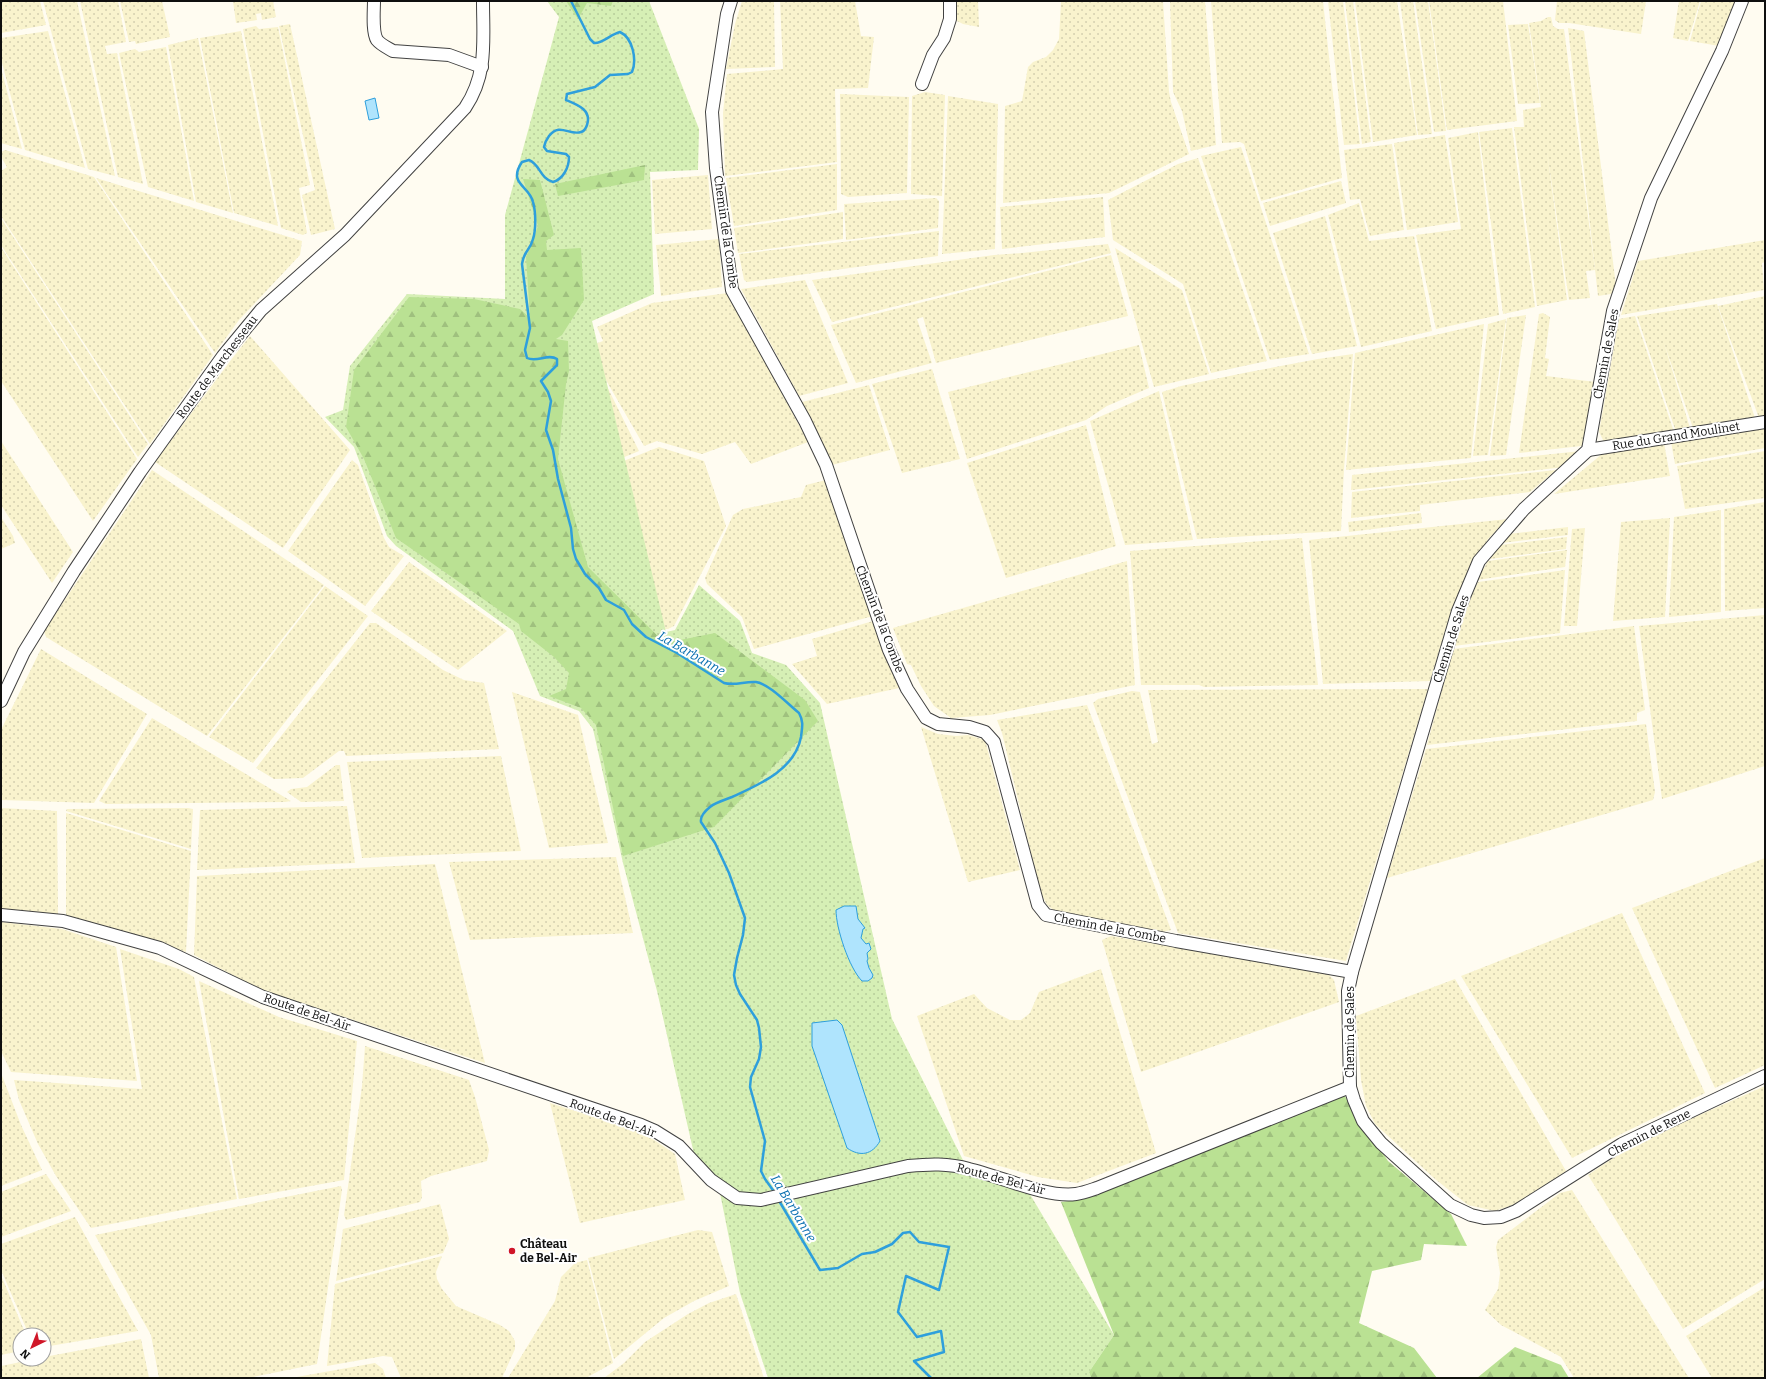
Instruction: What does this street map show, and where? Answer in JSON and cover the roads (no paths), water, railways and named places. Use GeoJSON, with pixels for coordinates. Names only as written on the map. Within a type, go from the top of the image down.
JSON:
{"type":"FeatureCollection","features":[{"type":"Feature","properties":{"kind":"street"},"geometry":{"type":"LineString","coordinates":[[374,1],[373,22],[376,39],[385,47],[393,51],[449,55],[482,67]]}},
{"type":"Feature","properties":{"kind":"street","name":"Route de Marchesseau"},"geometry":{"type":"LineString","coordinates":[[1,701],[24,652],[74,571],[140,472],[223,356],[261,310],[345,235],[465,108],[474,95],[482,67],[483,1]]}},
{"type":"Feature","properties":{"kind":"street","name":"Chemin de la Combe"},"geometry":{"type":"LineString","coordinates":[[731,1],[727,14],[712,112],[716,168],[732,290],[805,421],[826,465],[889,650],[907,689],[926,718],[938,724],[969,727],[985,732],[994,742],[1038,905],[1046,915],[1176,941],[1352,972]]}},
{"type":"Feature","properties":{"kind":"street"},"geometry":{"type":"LineString","coordinates":[[922,84],[933,56],[944,38],[950,19],[950,1]]}},
{"type":"Feature","properties":{"kind":"street","name":"Chemin de Sales"},"geometry":{"type":"LineString","coordinates":[[1538,1197],[1516,1211],[1501,1217],[1484,1218],[1471,1215],[1450,1205],[1380,1144],[1363,1121],[1357,1109],[1350,1087],[1348,991],[1352,972],[1458,612],[1479,561],[1524,509],[1588,450],[1613,311],[1651,198],[1722,51],[1742,1]]}},
{"type":"Feature","properties":{"kind":"street","name":"Rue du Grand Moulinet"},"geometry":{"type":"LineString","coordinates":[[1588,450],[1765,422]]}},
{"type":"Feature","properties":{"kind":"street","name":"Route de Bel-Air"},"geometry":{"type":"LineString","coordinates":[[1,915],[63,921],[160,948],[262,997],[641,1125],[655,1131],[679,1146],[711,1180],[737,1198],[761,1200],[908,1166],[928,1164],[946,1164],[968,1168],[1041,1190],[1076,1194],[1097,1188],[1350,1087]]}},
{"type":"Feature","properties":{"kind":"street","name":"Chemin de Rene"},"geometry":{"type":"LineString","coordinates":[[1538,1197],[1622,1144],[1765,1076]]}},
{"type":"Feature","properties":{"kind":"water"},"geometry":{"type":"Polygon","coordinates":[[[375,98],[379,118],[369,120],[365,101],[375,98]]]}},
{"type":"Feature","properties":{"kind":"water"},"geometry":{"type":"Polygon","coordinates":[[[844,906],[856,906],[858,919],[865,928],[863,929],[861,938],[866,944],[869,943],[871,949],[867,953],[867,961],[873,975],[868,981],[862,981],[857,975],[844,947],[838,927],[836,910],[844,906]]]}},
{"type":"Feature","properties":{"kind":"water"},"geometry":{"type":"Polygon","coordinates":[[[837,1020],[842,1025],[880,1141],[877,1146],[865,1153],[857,1153],[847,1148],[812,1046],[812,1023],[837,1020]]]}},
{"type":"Feature","properties":{"kind":"waterway","name":"La Barbanne"},"geometry":{"type":"LineString","coordinates":[[571,1],[590,39],[594,43],[600,42],[620,32],[631,44],[634,56],[632,72],[628,74],[610,75],[595,87],[567,94],[566,100],[583,109],[588,115],[588,120],[586,128],[582,132],[577,133],[557,130],[553,132],[546,141],[544,147],[547,151],[566,154],[569,157],[567,169],[562,176],[557,181],[553,182],[545,178],[536,165],[529,160],[522,162],[518,169],[517,175],[518,180],[531,197],[535,216],[535,231],[533,239],[524,256],[522,264],[530,328],[525,350],[527,358],[535,359],[554,357],[557,359],[557,365],[541,381],[548,392],[551,401],[546,430],[553,450],[558,479],[571,528],[573,549],[576,559],[585,574],[599,588],[606,600],[624,610],[632,624],[646,637],[677,653],[724,683],[761,683],[778,695],[801,716],[801,737],[797,749],[791,759],[774,775],[764,781],[712,805],[702,816],[701,820],[715,843],[729,873],[745,918],[743,935],[734,975],[740,994],[757,1020],[759,1028],[761,1047],[759,1059],[751,1077],[750,1087],[765,1141],[761,1171],[775,1193]]}},
{"type":"Feature","properties":{"kind":"waterway","name":"La Barbanne"},"geometry":{"type":"LineString","coordinates":[[778,1199],[820,1270],[838,1268],[862,1254],[875,1252],[892,1244],[903,1233],[910,1232],[919,1242],[949,1247],[939,1290],[906,1276],[898,1312],[917,1337],[941,1331],[944,1352],[914,1361],[931,1378]]}},
{"type":"Feature","properties":{"kind":"place","name":"Château de Bel-Air"},"geometry":{"type":"Point","coordinates":[512,1251]}}]}
